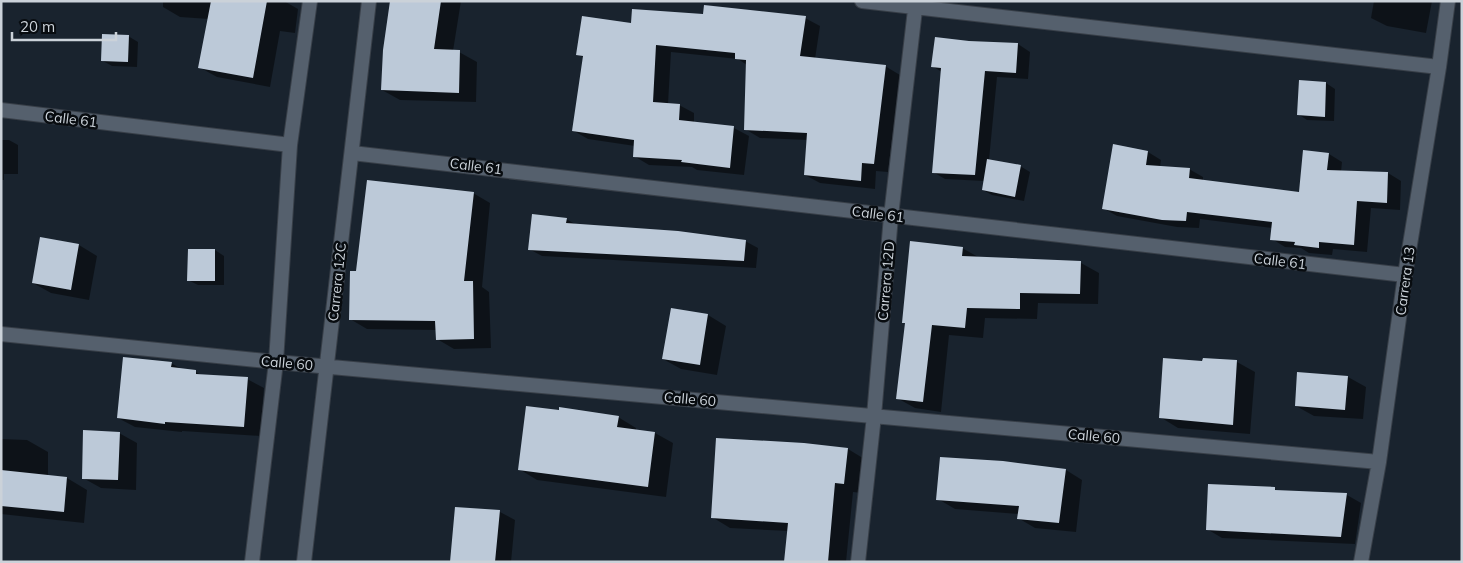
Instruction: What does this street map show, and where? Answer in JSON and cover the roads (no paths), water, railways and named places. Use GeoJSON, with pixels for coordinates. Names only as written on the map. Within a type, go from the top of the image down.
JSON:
{"type":"FeatureCollection","features":[{"type":"Feature","properties":{"kind":"street"},"geometry":{"type":"LineString","coordinates":[[252,562],[276,362],[290,146],[310,1]]}},
{"type":"Feature","properties":{"kind":"street","name":"Carrera 12C"},"geometry":{"type":"LineString","coordinates":[[304,562],[369,1]]}},
{"type":"Feature","properties":{"kind":"street"},"geometry":{"type":"LineString","coordinates":[[862,1],[916,4],[1439,67]]}},
{"type":"Feature","properties":{"kind":"street","name":"Carrera 13"},"geometry":{"type":"LineString","coordinates":[[1361,562],[1379,462],[1405,275],[1448,1]]}},
{"type":"Feature","properties":{"kind":"street","name":"Carrera 12D"},"geometry":{"type":"LineString","coordinates":[[858,562],[874,416],[891,216],[916,4]]}},
{"type":"Feature","properties":{"kind":"street","name":"Calle 61"},"geometry":{"type":"LineString","coordinates":[[1,110],[290,146]]}},
{"type":"Feature","properties":{"kind":"street","name":"Calle 61"},"geometry":{"type":"LineString","coordinates":[[352,153],[1405,275]]}},
{"type":"Feature","properties":{"kind":"street","name":"Calle 60"},"geometry":{"type":"LineString","coordinates":[[1,334],[276,362],[1379,462]]}}]}
